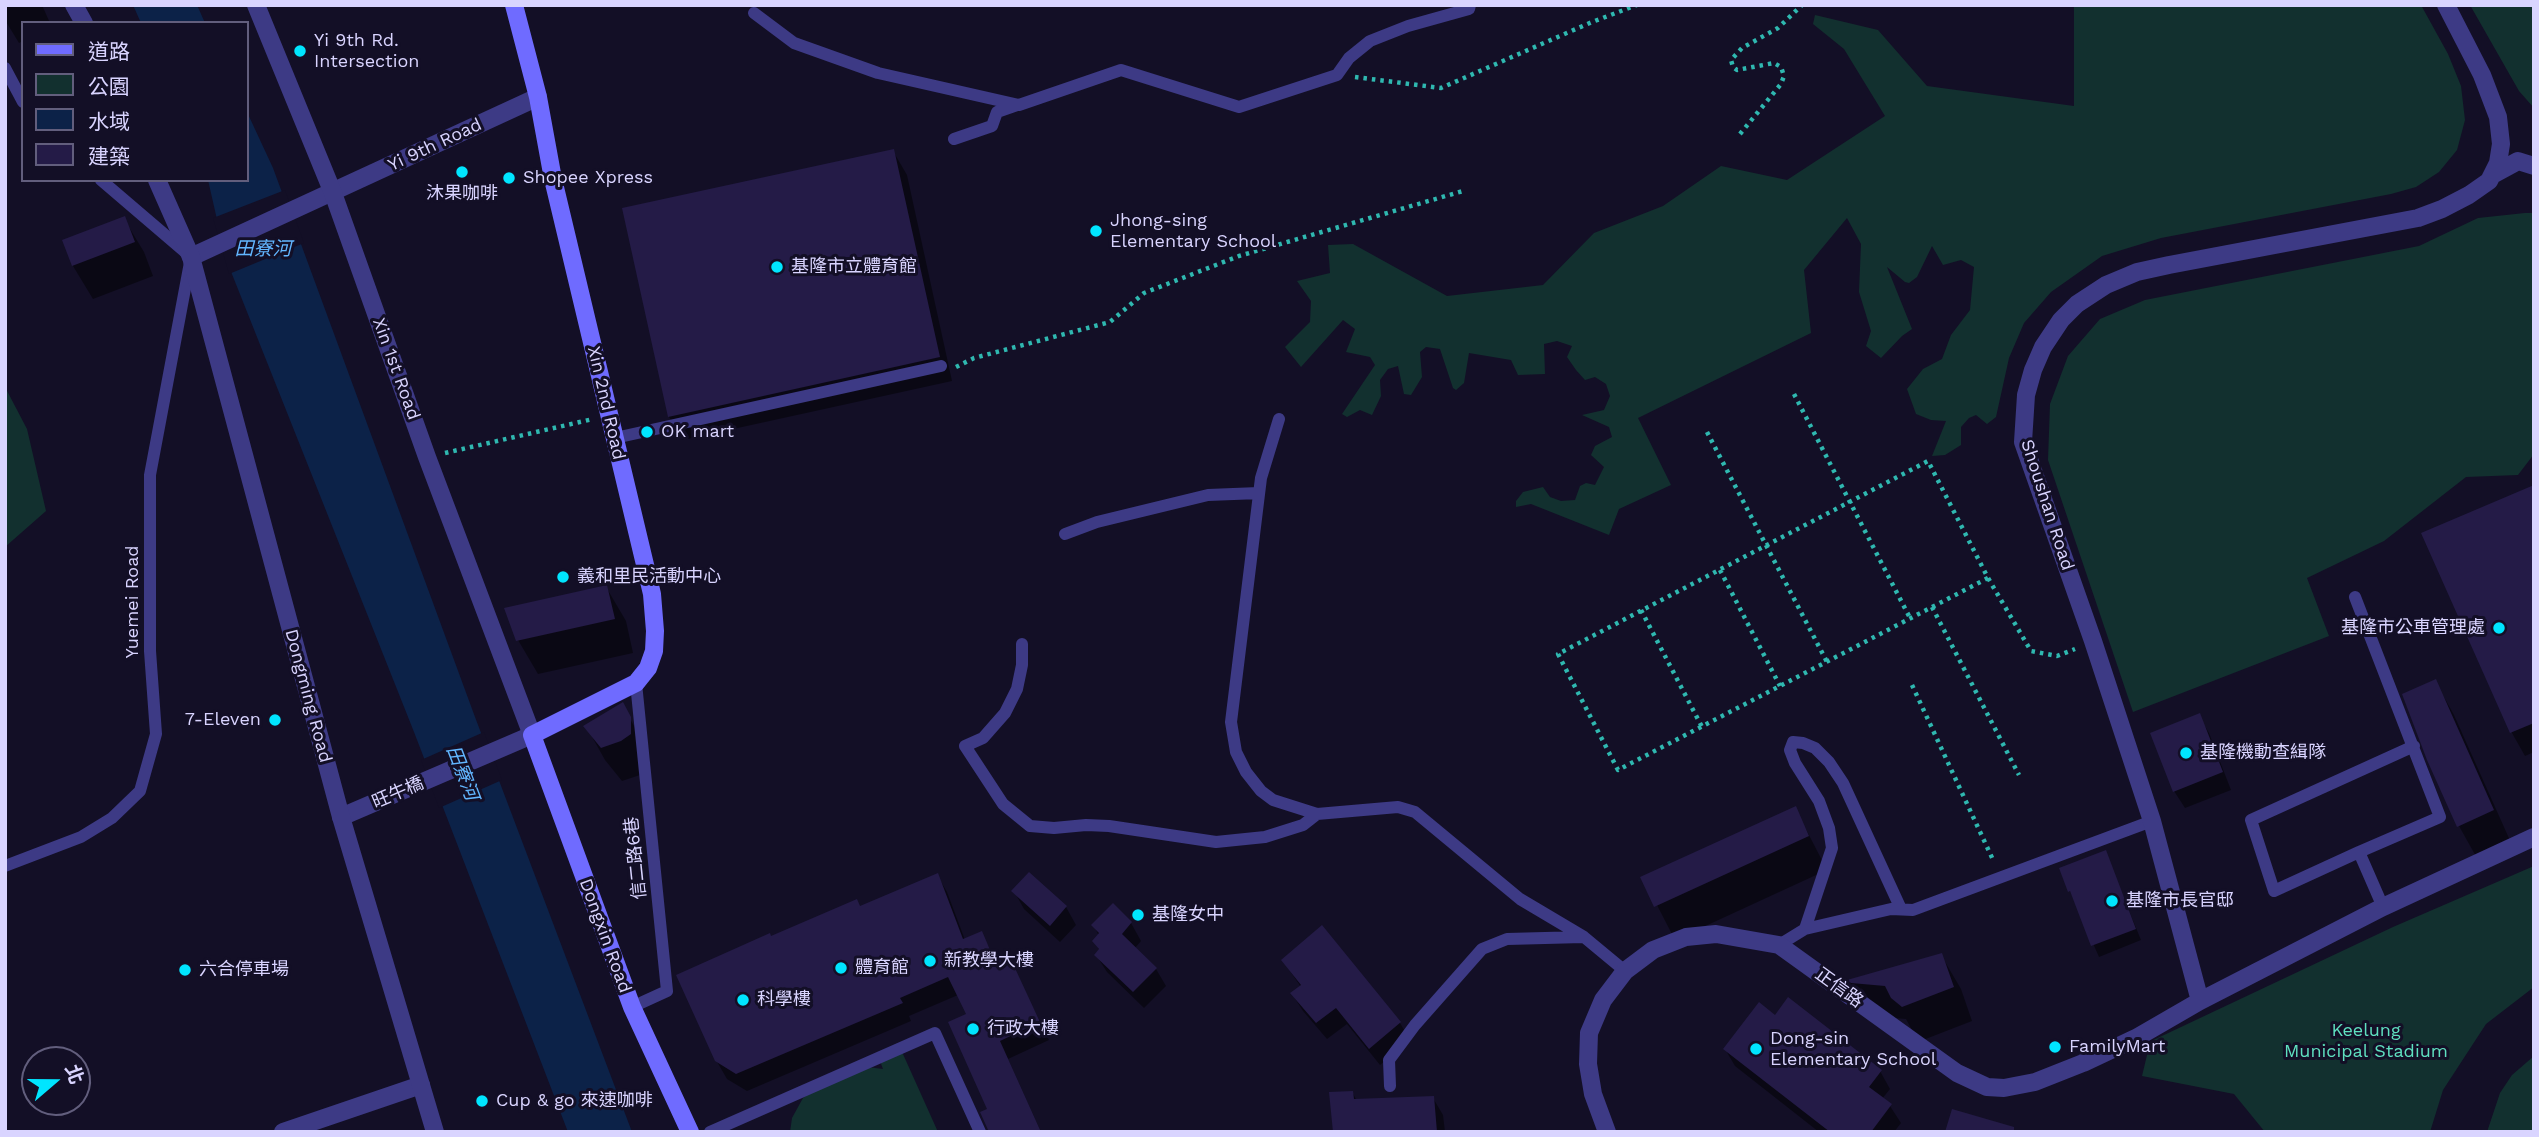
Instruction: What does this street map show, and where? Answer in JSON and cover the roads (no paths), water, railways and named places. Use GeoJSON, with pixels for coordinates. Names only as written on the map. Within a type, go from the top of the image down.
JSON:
{"type":"FeatureCollection","features":[{"type":"Feature","properties":{"kind":"main road","name":"Xin 2nd Road"},"geometry":{"type":"LineString","coordinates":[[514,5],[538,97],[553,179],[652,594],[654,651],[648,668],[636,683]]}},
{"type":"Feature","properties":{"kind":"main road"},"geometry":{"type":"LineString","coordinates":[[532,735],[636,683]]}},
{"type":"Feature","properties":{"kind":"main road","name":"Dongxin Road"},"geometry":{"type":"LineString","coordinates":[[532,735],[632,1007],[690,1132]]}},
{"type":"Feature","properties":{"kind":"street"},"geometry":{"type":"LineString","coordinates":[[75,5],[83,21]]}},
{"type":"Feature","properties":{"kind":"street","name":"Xin 1st Road"},"geometry":{"type":"LineString","coordinates":[[256,5],[333,193],[427,457],[532,735]]}},
{"type":"Feature","properties":{"kind":"street"},"geometry":{"type":"LineString","coordinates":[[2446,5],[2488,88],[2496,110],[2500,134],[2498,163],[2488,180]]}},
{"type":"Feature","properties":{"kind":"street","name":"Yi 9th Road"},"geometry":{"type":"LineString","coordinates":[[191,257],[538,97]]}},
{"type":"Feature","properties":{"kind":"street"},"geometry":{"type":"LineString","coordinates":[[2500,134],[2511,153],[2528,164]]}},
{"type":"Feature","properties":{"kind":"street","name":"Shoushan Road"},"geometry":{"type":"LineString","coordinates":[[2200,1001],[2152,821],[2093,641],[2023,442],[2026,395],[2033,370],[2043,347],[2061,320],[2093,292],[2137,272],[2405,221],[2442,209],[2514,162],[2528,164]]}},
{"type":"Feature","properties":{"kind":"street","name":"Dongming Road"},"geometry":{"type":"LineString","coordinates":[[158,182],[191,257],[341,817],[435,1132]]}},
{"type":"Feature","properties":{"kind":"street","name":"旺牛橋"},"geometry":{"type":"LineString","coordinates":[[341,817],[532,735]]}},
{"type":"Feature","properties":{"kind":"street","name":"正信路"},"geometry":{"type":"LineString","coordinates":[[1607,1132],[1593,1094],[1587,1063],[1589,1033],[1603,1000],[1625,971],[1653,950],[1686,937],[1716,934],[1779,945],[1957,1073],[1987,1087],[2017,1086],[2052,1077],[2136,1038],[2200,1001],[2383,907],[2534,837]]}},
{"type":"Feature","properties":{"kind":"street"},"geometry":{"type":"LineString","coordinates":[[283,1132],[421,1085]]}},
{"type":"Feature","properties":{"kind":"lane"},"geometry":{"type":"LineString","coordinates":[[954,139],[992,126],[997,111],[1121,70],[1239,107],[1337,75],[1349,58],[1370,41],[1408,26],[1469,9],[1470,5]]}},
{"type":"Feature","properties":{"kind":"lane"},"geometry":{"type":"LineString","coordinates":[[754,13],[794,43],[878,73],[1019,105]]}},
{"type":"Feature","properties":{"kind":"lane"},"geometry":{"type":"LineString","coordinates":[[5,68],[21,98]]}},
{"type":"Feature","properties":{"kind":"lane"},"geometry":{"type":"LineString","coordinates":[[103,182],[191,257]]}},
{"type":"Feature","properties":{"kind":"lane","name":"Yuemei Road"},"geometry":{"type":"LineString","coordinates":[[5,866],[81,837],[112,818],[140,791],[156,734],[150,651],[150,475],[191,257]]}},
{"type":"Feature","properties":{"kind":"lane"},"geometry":{"type":"LineString","coordinates":[[615,438],[947,367]]}},
{"type":"Feature","properties":{"kind":"lane"},"geometry":{"type":"LineString","coordinates":[[1279,419],[1261,478],[1231,722],[1236,751],[1246,772],[1261,791],[1280,803],[1317,814],[1398,807],[1415,812],[1520,899],[1584,937],[1625,971]]}},
{"type":"Feature","properties":{"kind":"lane"},"geometry":{"type":"LineString","coordinates":[[1065,534],[1097,522],[1208,495],[1259,493]]}},
{"type":"Feature","properties":{"kind":"lane"},"geometry":{"type":"LineString","coordinates":[[2355,597],[2414,746],[2440,817],[2274,891],[2251,820],[2414,746]]}},
{"type":"Feature","properties":{"kind":"lane"},"geometry":{"type":"LineString","coordinates":[[1023,645],[1017,689],[1005,713],[983,738],[965,746],[1003,804],[1030,826],[1109,826],[1216,842],[1265,837],[1303,825],[1317,814]]}},
{"type":"Feature","properties":{"kind":"lane","name":"信二路6巷"},"geometry":{"type":"LineString","coordinates":[[632,1007],[667,991],[636,683]]}},
{"type":"Feature","properties":{"kind":"lane"},"geometry":{"type":"LineString","coordinates":[[1805,929],[1832,848],[1829,828],[1819,800],[1795,763],[1790,750],[1793,742],[1815,748],[1829,762],[1843,783],[1900,909]]}},
{"type":"Feature","properties":{"kind":"lane"},"geometry":{"type":"LineString","coordinates":[[1779,945],[1805,929],[1891,909],[1913,910],[2152,821]]}},
{"type":"Feature","properties":{"kind":"lane"},"geometry":{"type":"LineString","coordinates":[[2359,852],[2383,907]]}},
{"type":"Feature","properties":{"kind":"lane"},"geometry":{"type":"LineString","coordinates":[[1390,1086],[1389,1060],[1415,1025],[1482,949],[1507,939],[1584,937]]}},
{"type":"Feature","properties":{"kind":"lane"},"geometry":{"type":"LineString","coordinates":[[710,1132],[935,1033],[980,1132]]}},
{"type":"Feature","properties":{"kind":"water"},"geometry":{"type":"Polygon","coordinates":[[[133,5],[197,5],[204,21],[140,21],[133,5]]]}},
{"type":"Feature","properties":{"kind":"water","name":"田寮河"},"geometry":{"type":"Polygon","coordinates":[[[248,114],[273,168],[475,717],[632,1132],[568,1132],[414,732],[226,259],[208,182],[248,182],[248,114]]]}},
{"type":"Feature","properties":{"kind":"place","name":"Yi 9th Rd. Intersection"},"geometry":{"type":"Point","coordinates":[300,51]}},
{"type":"Feature","properties":{"kind":"place","name":"沐果咖啡"},"geometry":{"type":"Point","coordinates":[462,172]}},
{"type":"Feature","properties":{"kind":"place","name":"Shopee Xpress"},"geometry":{"type":"Point","coordinates":[509,178]}},
{"type":"Feature","properties":{"kind":"place","name":"Jhong-sing Elementary School"},"geometry":{"type":"Point","coordinates":[1096,231]}},
{"type":"Feature","properties":{"kind":"place","name":"基隆市立體育館"},"geometry":{"type":"Point","coordinates":[777,267]}},
{"type":"Feature","properties":{"kind":"place","name":"OK mart"},"geometry":{"type":"Point","coordinates":[647,432]}},
{"type":"Feature","properties":{"kind":"place","name":"義和里民活動中心"},"geometry":{"type":"Point","coordinates":[563,577]}},
{"type":"Feature","properties":{"kind":"place","name":"基隆市公車管理處"},"geometry":{"type":"Point","coordinates":[2499,628]}},
{"type":"Feature","properties":{"kind":"place","name":"7-Eleven"},"geometry":{"type":"Point","coordinates":[275,720]}},
{"type":"Feature","properties":{"kind":"place","name":"基隆機動查緝隊"},"geometry":{"type":"Point","coordinates":[2186,753]}},
{"type":"Feature","properties":{"kind":"place","name":"基隆市長官邸"},"geometry":{"type":"Point","coordinates":[2112,901]}},
{"type":"Feature","properties":{"kind":"place","name":"基隆女中"},"geometry":{"type":"Point","coordinates":[1138,915]}},
{"type":"Feature","properties":{"kind":"place","name":"新教學大樓"},"geometry":{"type":"Point","coordinates":[930,961]}},
{"type":"Feature","properties":{"kind":"place","name":"體育館"},"geometry":{"type":"Point","coordinates":[841,968]}},
{"type":"Feature","properties":{"kind":"place","name":"六合停車場"},"geometry":{"type":"Point","coordinates":[185,970]}},
{"type":"Feature","properties":{"kind":"place","name":"科學樓"},"geometry":{"type":"Point","coordinates":[743,1000]}},
{"type":"Feature","properties":{"kind":"place","name":"行政大樓"},"geometry":{"type":"Point","coordinates":[973,1029]}},
{"type":"Feature","properties":{"kind":"place","name":"FamilyMart"},"geometry":{"type":"Point","coordinates":[2055,1047]}},
{"type":"Feature","properties":{"kind":"place","name":"Dong-sin Elementary School"},"geometry":{"type":"Point","coordinates":[1756,1049]}},
{"type":"Feature","properties":{"kind":"place","name":"Cup & go 來速咖啡"},"geometry":{"type":"Point","coordinates":[482,1101]}},
{"type":"Feature","properties":{"kind":"park label","name":"Keelung Municipal Stadium"},"geometry":{"type":"Point","coordinates":[2366,1041]}}]}
